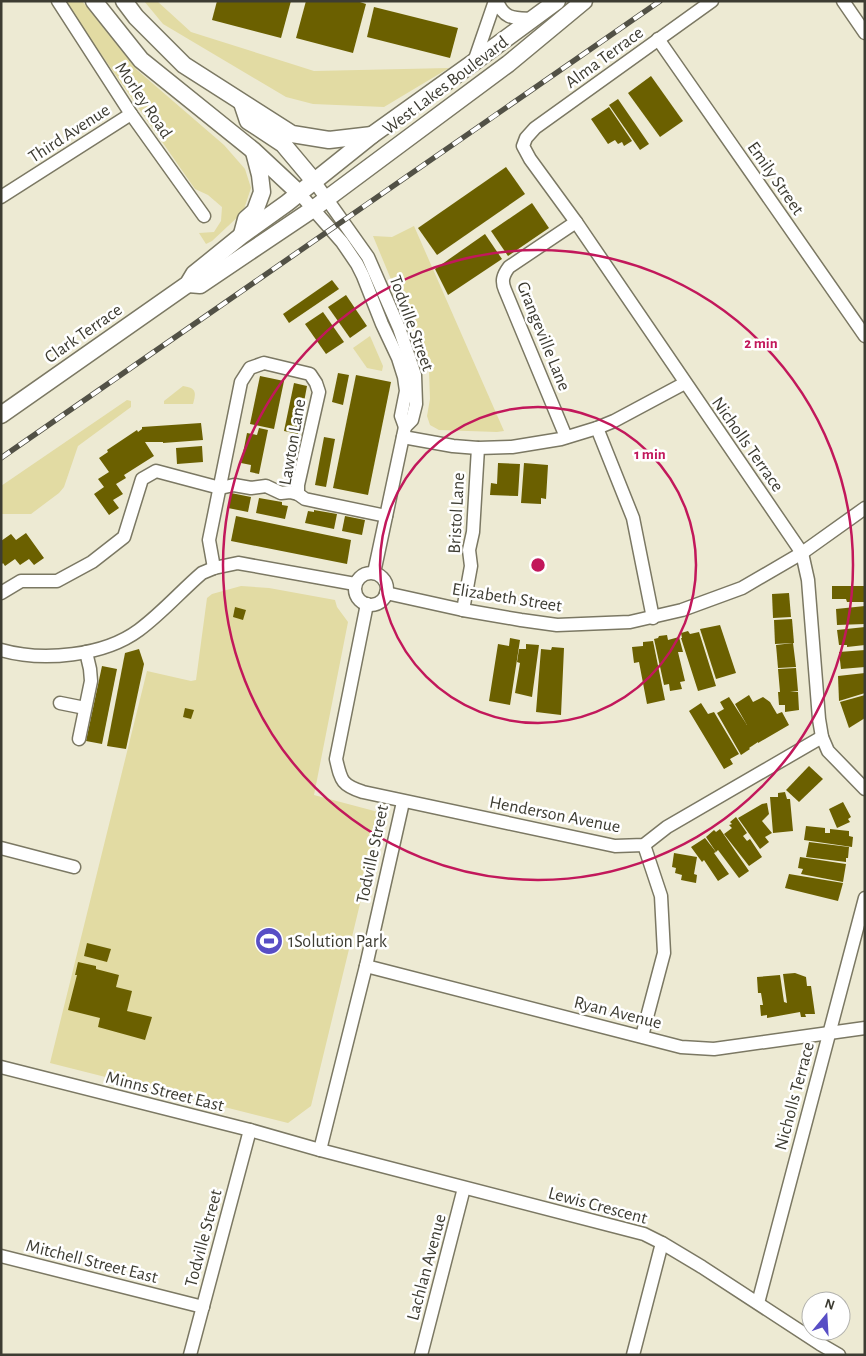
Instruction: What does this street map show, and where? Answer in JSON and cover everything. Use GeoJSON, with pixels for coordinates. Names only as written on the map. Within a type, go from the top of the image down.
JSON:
{"type":"FeatureCollection","features":[{"type":"Feature","properties":{"kind":"main road"},"geometry":{"type":"LineString","coordinates":[[94,1],[141,60],[254,151],[299,193]]}},
{"type":"Feature","properties":{"kind":"main road","name":"West Lakes Boulevard"},"geometry":{"type":"LineString","coordinates":[[124,1],[136,17],[184,65],[292,134],[329,140],[372,135]]}},
{"type":"Feature","properties":{"kind":"main road","name":"West Lakes Boulevard"},"geometry":{"type":"LineString","coordinates":[[299,193],[372,135],[557,1]]}},
{"type":"Feature","properties":{"kind":"main road","name":"West Lakes Boulevard"},"geometry":{"type":"LineString","coordinates":[[313,209],[508,64],[584,1]]}},
{"type":"Feature","properties":{"kind":"main road","name":"West Lakes Boulevard"},"geometry":{"type":"LineString","coordinates":[[242,103],[248,121],[283,144],[314,181]]}},
{"type":"Feature","properties":{"kind":"main road"},"geometry":{"type":"LineString","coordinates":[[241,236],[246,219],[254,211],[262,192],[254,151]]}},
{"type":"Feature","properties":{"kind":"main road","name":"Clark Terrace"},"geometry":{"type":"LineString","coordinates":[[1,415],[188,284],[194,274],[299,193]]}},
{"type":"Feature","properties":{"kind":"main road","name":"Clark Terrace"},"geometry":{"type":"LineString","coordinates":[[188,284],[200,285],[313,209]]}},
{"type":"Feature","properties":{"kind":"street","name":"Morley Road"},"geometry":{"type":"LineString","coordinates":[[58,1],[131,114],[204,216]]}},
{"type":"Feature","properties":{"kind":"street"},"geometry":{"type":"LineString","coordinates":[[496,1],[500,9],[508,16],[533,19]]}},
{"type":"Feature","properties":{"kind":"street"},"geometry":{"type":"LineString","coordinates":[[474,62],[496,1]]}},
{"type":"Feature","properties":{"kind":"street","name":"Alma Terrace"},"geometry":{"type":"LineString","coordinates":[[523,146],[526,138],[535,128],[712,1]]}},
{"type":"Feature","properties":{"kind":"street"},"geometry":{"type":"LineString","coordinates":[[843,1],[865,33]]}},
{"type":"Feature","properties":{"kind":"street","name":"Emily Street"},"geometry":{"type":"LineString","coordinates":[[658,39],[865,336]]}},
{"type":"Feature","properties":{"kind":"street","name":"Third Avenue"},"geometry":{"type":"LineString","coordinates":[[1,197],[131,114]]}},
{"type":"Feature","properties":{"kind":"street","name":"Nicholls Terrace"},"geometry":{"type":"LineString","coordinates":[[523,146],[530,159],[576,222],[802,553],[808,580],[822,737],[828,751],[865,789]]}},
{"type":"Feature","properties":{"kind":"street","name":"West Lakes Boulevard"},"geometry":{"type":"LineString","coordinates":[[314,181],[327,198],[347,239]]}},
{"type":"Feature","properties":{"kind":"street"},"geometry":{"type":"LineString","coordinates":[[299,193],[313,209],[347,239]]}},
{"type":"Feature","properties":{"kind":"street","name":"Grangeville Lane"},"geometry":{"type":"LineString","coordinates":[[566,437],[503,286],[503,282],[509,267],[576,222]]}},
{"type":"Feature","properties":{"kind":"street","name":"Todville Street"},"geometry":{"type":"LineString","coordinates":[[347,239],[368,257],[399,328],[415,375],[416,404],[412,420],[404,432],[374,573]]}},
{"type":"Feature","properties":{"kind":"street","name":"Lawton Lane"},"geometry":{"type":"LineString","coordinates":[[214,568],[209,540],[241,382],[250,368],[264,363],[310,374],[319,392],[298,485],[298,494],[305,498],[386,516]]}},
{"type":"Feature","properties":{"kind":"street"},"geometry":{"type":"LineString","coordinates":[[404,432],[453,446],[478,448],[512,447],[566,437],[597,428],[614,421],[685,383]]}},
{"type":"Feature","properties":{"kind":"street"},"geometry":{"type":"LineString","coordinates":[[597,428],[633,518],[653,618]]}},
{"type":"Feature","properties":{"kind":"street","name":"Bristol Lane"},"geometry":{"type":"LineString","coordinates":[[463,610],[471,570],[469,550],[473,532],[478,448]]}},
{"type":"Feature","properties":{"kind":"street"},"geometry":{"type":"LineString","coordinates":[[1,593],[21,581],[57,581],[92,562],[124,537],[142,479],[156,471],[220,488],[234,485],[251,488],[266,486],[281,493],[290,492],[298,494]]}},
{"type":"Feature","properties":{"kind":"street","name":"Elizabeth Street"},"geometry":{"type":"LineString","coordinates":[[386,593],[463,610],[557,625],[630,622],[653,618],[682,610],[742,588],[802,553],[865,508]]}},
{"type":"Feature","properties":{"kind":"street"},"geometry":{"type":"LineString","coordinates":[[1,650],[50,657],[86,652],[124,639],[139,630],[202,573],[214,568],[238,563],[355,584]]}},
{"type":"Feature","properties":{"kind":"street"},"geometry":{"type":"LineString","coordinates":[[374,573],[386,584],[386,593],[375,604],[367,604],[358,597],[355,592],[355,584],[361,576],[374,573]]}},
{"type":"Feature","properties":{"kind":"street","name":"Todville Street"},"geometry":{"type":"LineString","coordinates":[[320,1150],[366,966],[403,802],[350,788],[340,777],[336,759],[367,604]]}},
{"type":"Feature","properties":{"kind":"street"},"geometry":{"type":"LineString","coordinates":[[79,738],[91,681],[86,652]]}},
{"type":"Feature","properties":{"kind":"street"},"geometry":{"type":"LineString","coordinates":[[60,703],[85,708]]}},
{"type":"Feature","properties":{"kind":"street"},"geometry":{"type":"LineString","coordinates":[[642,1036],[664,953],[661,896],[644,845],[667,828],[822,737]]}},
{"type":"Feature","properties":{"kind":"street","name":"Henderson Avenue"},"geometry":{"type":"LineString","coordinates":[[403,802],[614,846],[644,845]]}},
{"type":"Feature","properties":{"kind":"street"},"geometry":{"type":"LineString","coordinates":[[1,848],[74,867]]}},
{"type":"Feature","properties":{"kind":"street","name":"Nicholls Terrace"},"geometry":{"type":"LineString","coordinates":[[758,1303],[865,898]]}},
{"type":"Feature","properties":{"kind":"street","name":"Ryan Avenue"},"geometry":{"type":"LineString","coordinates":[[366,966],[681,1046],[714,1050],[865,1028]]}},
{"type":"Feature","properties":{"kind":"street","name":"Minns Street East"},"geometry":{"type":"LineString","coordinates":[[1,1067],[250,1130],[320,1150]]}},
{"type":"Feature","properties":{"kind":"street","name":"Todville Street"},"geometry":{"type":"LineString","coordinates":[[190,1355],[250,1130]]}},
{"type":"Feature","properties":{"kind":"street","name":"Lewis Crescent"},"geometry":{"type":"LineString","coordinates":[[320,1150],[644,1234],[662,1243],[839,1355]]}},
{"type":"Feature","properties":{"kind":"street","name":"Lachlan Avenue"},"geometry":{"type":"LineString","coordinates":[[421,1355],[464,1188]]}},
{"type":"Feature","properties":{"kind":"street"},"geometry":{"type":"LineString","coordinates":[[633,1355],[662,1243]]}},
{"type":"Feature","properties":{"kind":"street","name":"Mitchell Street East"},"geometry":{"type":"LineString","coordinates":[[1,1256],[203,1307]]}},
{"type":"Feature","properties":{"kind":"shaded area"},"geometry":{"type":"Polygon","coordinates":[[[64,1],[82,1],[137,70],[224,145],[245,169],[251,188],[243,212],[212,241],[206,244],[199,233],[214,232],[221,221],[222,207],[208,195],[195,189],[64,1]]]}},
{"type":"Feature","properties":{"kind":"shaded area"},"geometry":{"type":"Polygon","coordinates":[[[144,1],[157,1],[191,32],[314,71],[449,68],[384,107],[313,104],[286,97],[163,24],[144,1]]]}},
{"type":"Feature","properties":{"kind":"shaded area"},"geometry":{"type":"Polygon","coordinates":[[[414,226],[504,431],[439,430],[430,425],[427,416],[430,399],[429,371],[373,236],[392,237],[414,226]]]}},
{"type":"Feature","properties":{"kind":"shaded area"},"geometry":{"type":"Polygon","coordinates":[[[370,336],[383,366],[382,371],[367,368],[353,348],[370,336]]]}},
{"type":"Feature","properties":{"kind":"shaded area"},"geometry":{"type":"Polygon","coordinates":[[[183,386],[193,390],[195,397],[193,404],[164,404],[164,401],[183,386]]]}},
{"type":"Feature","properties":{"kind":"shaded area"},"geometry":{"type":"Polygon","coordinates":[[[127,400],[131,401],[131,407],[78,446],[64,487],[59,493],[31,514],[1,514],[1,486],[127,400]]]}},
{"type":"Feature","properties":{"kind":"shaded area"},"geometry":{"type":"Polygon","coordinates":[[[241,586],[269,588],[335,600],[337,607],[348,622],[314,795],[382,813],[311,1106],[288,1123],[50,1063],[147,671],[191,681],[196,680],[207,598],[212,594],[241,586]]]}},
{"type":"Feature","properties":{"kind":"building"},"geometry":{"type":"Polygon","coordinates":[[[217,1],[291,1],[281,38],[212,20],[217,1]]]}},
{"type":"Feature","properties":{"kind":"building"},"geometry":{"type":"Polygon","coordinates":[[[306,1],[357,1],[366,4],[353,53],[296,38],[306,1]]]}},
{"type":"Feature","properties":{"kind":"building"},"geometry":{"type":"Polygon","coordinates":[[[374,7],[458,28],[450,58],[367,37],[374,7]]]}},
{"type":"Feature","properties":{"kind":"building"},"geometry":{"type":"Polygon","coordinates":[[[651,76],[683,121],[660,137],[628,93],[651,76]]]}},
{"type":"Feature","properties":{"kind":"building"},"geometry":{"type":"Polygon","coordinates":[[[618,99],[649,144],[640,150],[609,105],[618,99]]]}},
{"type":"Feature","properties":{"kind":"building"},"geometry":{"type":"Polygon","coordinates":[[[609,107],[632,141],[624,146],[622,142],[618,144],[615,140],[608,144],[591,119],[609,107]]]}},
{"type":"Feature","properties":{"kind":"building"},"geometry":{"type":"Polygon","coordinates":[[[506,167],[525,194],[437,255],[418,228],[506,167]]]}},
{"type":"Feature","properties":{"kind":"building"},"geometry":{"type":"Polygon","coordinates":[[[532,203],[549,228],[508,256],[491,231],[532,203]]]}},
{"type":"Feature","properties":{"kind":"building"},"geometry":{"type":"Polygon","coordinates":[[[485,234],[502,259],[448,295],[435,269],[485,234]]]}},
{"type":"Feature","properties":{"kind":"building"},"geometry":{"type":"Polygon","coordinates":[[[332,280],[339,289],[289,323],[283,314],[332,280]]]}},
{"type":"Feature","properties":{"kind":"building"},"geometry":{"type":"Polygon","coordinates":[[[346,295],[367,326],[350,338],[328,307],[346,295]]]}},
{"type":"Feature","properties":{"kind":"building"},"geometry":{"type":"Polygon","coordinates":[[[323,312],[344,342],[326,354],[305,324],[323,312]]]}},
{"type":"Feature","properties":{"kind":"building"},"geometry":{"type":"Polygon","coordinates":[[[338,373],[349,375],[343,405],[332,402],[338,373]]]}},
{"type":"Feature","properties":{"kind":"building"},"geometry":{"type":"Polygon","coordinates":[[[356,375],[391,382],[368,495],[333,488],[356,375]]]}},
{"type":"Feature","properties":{"kind":"building"},"geometry":{"type":"Polygon","coordinates":[[[260,376],[284,381],[274,429],[250,424],[260,376]]]}},
{"type":"Feature","properties":{"kind":"building"},"geometry":{"type":"Polygon","coordinates":[[[294,383],[307,386],[298,434],[284,431],[294,383]]]}},
{"type":"Feature","properties":{"kind":"building"},"geometry":{"type":"Polygon","coordinates":[[[201,423],[203,440],[163,443],[145,442],[154,456],[124,475],[126,478],[116,484],[123,494],[113,500],[119,508],[109,515],[94,494],[104,487],[98,479],[109,472],[99,458],[108,452],[107,450],[137,430],[138,432],[142,427],[201,423]]]}},
{"type":"Feature","properties":{"kind":"building"},"geometry":{"type":"Polygon","coordinates":[[[259,428],[268,430],[259,474],[250,472],[251,465],[241,463],[247,433],[257,435],[259,428]]]}},
{"type":"Feature","properties":{"kind":"building"},"geometry":{"type":"Polygon","coordinates":[[[324,437],[335,439],[326,487],[315,485],[324,437]]]}},
{"type":"Feature","properties":{"kind":"building"},"geometry":{"type":"Polygon","coordinates":[[[202,446],[203,462],[177,464],[176,448],[202,446]]]}},
{"type":"Feature","properties":{"kind":"building"},"geometry":{"type":"Polygon","coordinates":[[[498,463],[520,464],[518,496],[490,495],[491,483],[497,484],[498,463]]]}},
{"type":"Feature","properties":{"kind":"building"},"geometry":{"type":"Polygon","coordinates":[[[524,463],[548,465],[546,499],[541,498],[541,504],[521,503],[524,463]]]}},
{"type":"Feature","properties":{"kind":"building"},"geometry":{"type":"Polygon","coordinates":[[[231,493],[251,497],[248,512],[228,508],[231,493]]]}},
{"type":"Feature","properties":{"kind":"building"},"geometry":{"type":"Polygon","coordinates":[[[259,498],[282,502],[282,505],[288,506],[285,519],[256,513],[259,498]]]}},
{"type":"Feature","properties":{"kind":"building"},"geometry":{"type":"Polygon","coordinates":[[[314,510],[337,514],[334,529],[305,523],[308,511],[314,512],[314,510]]]}},
{"type":"Feature","properties":{"kind":"building"},"geometry":{"type":"Polygon","coordinates":[[[236,516],[351,540],[347,564],[231,541],[236,516]]]}},
{"type":"Feature","properties":{"kind":"building"},"geometry":{"type":"Polygon","coordinates":[[[345,516],[365,520],[362,535],[342,531],[345,516]]]}},
{"type":"Feature","properties":{"kind":"building"},"geometry":{"type":"Polygon","coordinates":[[[26,533],[44,558],[34,565],[29,559],[20,565],[15,559],[5,566],[3,563],[1,565],[1,541],[11,534],[16,540],[26,533]]]}},
{"type":"Feature","properties":{"kind":"building"},"geometry":{"type":"Polygon","coordinates":[[[832,586],[865,586],[865,602],[847,602],[846,599],[832,599],[832,586]]]}},
{"type":"Feature","properties":{"kind":"building"},"geometry":{"type":"Polygon","coordinates":[[[789,593],[791,617],[773,618],[772,594],[789,593]]]}},
{"type":"Feature","properties":{"kind":"building"},"geometry":{"type":"Polygon","coordinates":[[[865,606],[865,624],[837,625],[836,609],[865,606]]]}},
{"type":"Feature","properties":{"kind":"building"},"geometry":{"type":"Polygon","coordinates":[[[235,607],[246,610],[243,620],[233,617],[235,607]]]}},
{"type":"Feature","properties":{"kind":"building"},"geometry":{"type":"Polygon","coordinates":[[[792,619],[794,643],[775,644],[774,620],[792,619]]]}},
{"type":"Feature","properties":{"kind":"building"},"geometry":{"type":"Polygon","coordinates":[[[720,625],[736,673],[716,679],[700,629],[720,625]]]}},
{"type":"Feature","properties":{"kind":"building"},"geometry":{"type":"Polygon","coordinates":[[[865,627],[865,645],[847,647],[847,645],[839,645],[837,630],[865,627]]]}},
{"type":"Feature","properties":{"kind":"building"},"geometry":{"type":"Polygon","coordinates":[[[688,631],[690,634],[699,632],[716,686],[698,691],[681,638],[681,633],[688,631]]]}},
{"type":"Feature","properties":{"kind":"building"},"geometry":{"type":"Polygon","coordinates":[[[667,635],[668,640],[679,637],[683,652],[678,652],[685,681],[680,682],[682,689],[670,691],[669,684],[664,685],[654,639],[667,635]]]}},
{"type":"Feature","properties":{"kind":"building"},"geometry":{"type":"Polygon","coordinates":[[[510,638],[520,640],[510,705],[489,701],[498,644],[509,646],[510,638]]]}},
{"type":"Feature","properties":{"kind":"building"},"geometry":{"type":"Polygon","coordinates":[[[653,641],[665,700],[647,704],[639,662],[634,663],[632,647],[643,646],[643,642],[653,641]]]}},
{"type":"Feature","properties":{"kind":"building"},"geometry":{"type":"Polygon","coordinates":[[[793,643],[796,667],[778,668],[776,645],[793,643]]]}},
{"type":"Feature","properties":{"kind":"building"},"geometry":{"type":"Polygon","coordinates":[[[526,644],[539,645],[532,697],[515,693],[520,663],[517,662],[519,649],[526,649],[526,644]]]}},
{"type":"Feature","properties":{"kind":"building"},"geometry":{"type":"Polygon","coordinates":[[[552,647],[564,648],[561,715],[536,712],[541,649],[551,650],[552,647]]]}},
{"type":"Feature","properties":{"kind":"building"},"geometry":{"type":"Polygon","coordinates":[[[139,649],[144,664],[126,749],[107,746],[125,653],[139,649]]]}},
{"type":"Feature","properties":{"kind":"building"},"geometry":{"type":"Polygon","coordinates":[[[865,650],[865,667],[841,669],[839,652],[865,650]]]}},
{"type":"Feature","properties":{"kind":"building"},"geometry":{"type":"Polygon","coordinates":[[[102,666],[117,669],[102,744],[86,741],[102,666]]]}},
{"type":"Feature","properties":{"kind":"building"},"geometry":{"type":"Polygon","coordinates":[[[796,668],[798,691],[790,692],[798,692],[799,710],[785,712],[785,705],[779,705],[778,669],[796,668]]]}},
{"type":"Feature","properties":{"kind":"building"},"geometry":{"type":"Polygon","coordinates":[[[865,673],[865,693],[839,701],[838,676],[865,673]]]}},
{"type":"Feature","properties":{"kind":"building"},"geometry":{"type":"Polygon","coordinates":[[[749,695],[753,702],[763,697],[770,702],[777,714],[782,712],[789,725],[758,742],[741,755],[717,713],[724,709],[720,702],[729,697],[747,725],[735,704],[749,695]]]}},
{"type":"Feature","properties":{"kind":"building"},"geometry":{"type":"Polygon","coordinates":[[[865,695],[865,718],[849,728],[840,702],[865,695]]]}},
{"type":"Feature","properties":{"kind":"building"},"geometry":{"type":"Polygon","coordinates":[[[701,703],[708,714],[714,712],[739,754],[730,759],[733,764],[724,769],[689,711],[701,703]]]}},
{"type":"Feature","properties":{"kind":"building"},"geometry":{"type":"Polygon","coordinates":[[[185,708],[194,710],[191,719],[183,717],[185,708]]]}},
{"type":"Feature","properties":{"kind":"building"},"geometry":{"type":"Polygon","coordinates":[[[809,766],[823,779],[799,802],[786,790],[809,766]]]}},
{"type":"Feature","properties":{"kind":"building"},"geometry":{"type":"Polygon","coordinates":[[[785,792],[787,799],[790,799],[793,831],[773,833],[770,797],[778,797],[778,793],[785,792]]]}},
{"type":"Feature","properties":{"kind":"building"},"geometry":{"type":"Polygon","coordinates":[[[843,802],[851,817],[848,819],[850,822],[837,828],[829,809],[843,802]]]}},
{"type":"Feature","properties":{"kind":"building"},"geometry":{"type":"Polygon","coordinates":[[[767,803],[769,814],[762,821],[772,833],[765,837],[769,842],[760,849],[738,818],[767,803]]]}},
{"type":"Feature","properties":{"kind":"building"},"geometry":{"type":"Polygon","coordinates":[[[736,817],[747,833],[743,836],[747,841],[750,839],[762,857],[749,866],[724,834],[732,828],[729,825],[732,824],[730,822],[736,817]]]}},
{"type":"Feature","properties":{"kind":"building"},"geometry":{"type":"Polygon","coordinates":[[[806,826],[825,828],[825,833],[830,833],[830,829],[849,831],[849,836],[853,837],[852,847],[804,840],[806,826]]]}},
{"type":"Feature","properties":{"kind":"building"},"geometry":{"type":"Polygon","coordinates":[[[720,829],[749,871],[739,878],[718,850],[716,852],[706,837],[714,830],[716,832],[720,829]]]}},
{"type":"Feature","properties":{"kind":"building"},"geometry":{"type":"Polygon","coordinates":[[[705,838],[729,874],[718,881],[704,860],[702,862],[691,847],[705,838]]]}},
{"type":"Feature","properties":{"kind":"building"},"geometry":{"type":"Polygon","coordinates":[[[809,842],[849,847],[848,858],[846,858],[846,862],[806,857],[809,842]]]}},
{"type":"Feature","properties":{"kind":"building"},"geometry":{"type":"Polygon","coordinates":[[[674,853],[697,857],[694,874],[697,875],[696,883],[681,880],[682,875],[675,873],[676,868],[672,867],[674,853]]]}},
{"type":"Feature","properties":{"kind":"building"},"geometry":{"type":"Polygon","coordinates":[[[800,857],[846,864],[843,882],[801,874],[803,869],[798,868],[800,857]]]}},
{"type":"Feature","properties":{"kind":"building"},"geometry":{"type":"Polygon","coordinates":[[[789,874],[843,883],[838,901],[785,888],[789,874]]]}},
{"type":"Feature","properties":{"kind":"building"},"geometry":{"type":"Polygon","coordinates":[[[87,943],[111,949],[107,962],[84,956],[87,943]]]}},
{"type":"Feature","properties":{"kind":"building"},"geometry":{"type":"Polygon","coordinates":[[[78,962],[96,966],[96,969],[119,975],[116,987],[132,991],[127,1011],[152,1017],[145,1040],[98,1027],[100,1018],[68,1010],[77,975],[75,975],[78,962]]]}},
{"type":"Feature","properties":{"kind":"building"},"geometry":{"type":"Polygon","coordinates":[[[795,973],[806,977],[807,986],[811,986],[815,1014],[805,1014],[806,1017],[801,1017],[800,1012],[767,1018],[767,1015],[761,1016],[760,1005],[763,1005],[761,993],[758,993],[757,977],[780,975],[784,1002],[787,1003],[783,974],[795,973]]]}},
{"type":"Feature","properties":{"kind":"railway"},"geometry":{"type":"LineString","coordinates":[[1,458],[660,1]]}},
{"type":"Feature","properties":{"kind":"place","name":"1Solution Park"},"geometry":{"type":"Point","coordinates":[269,941]}}]}
